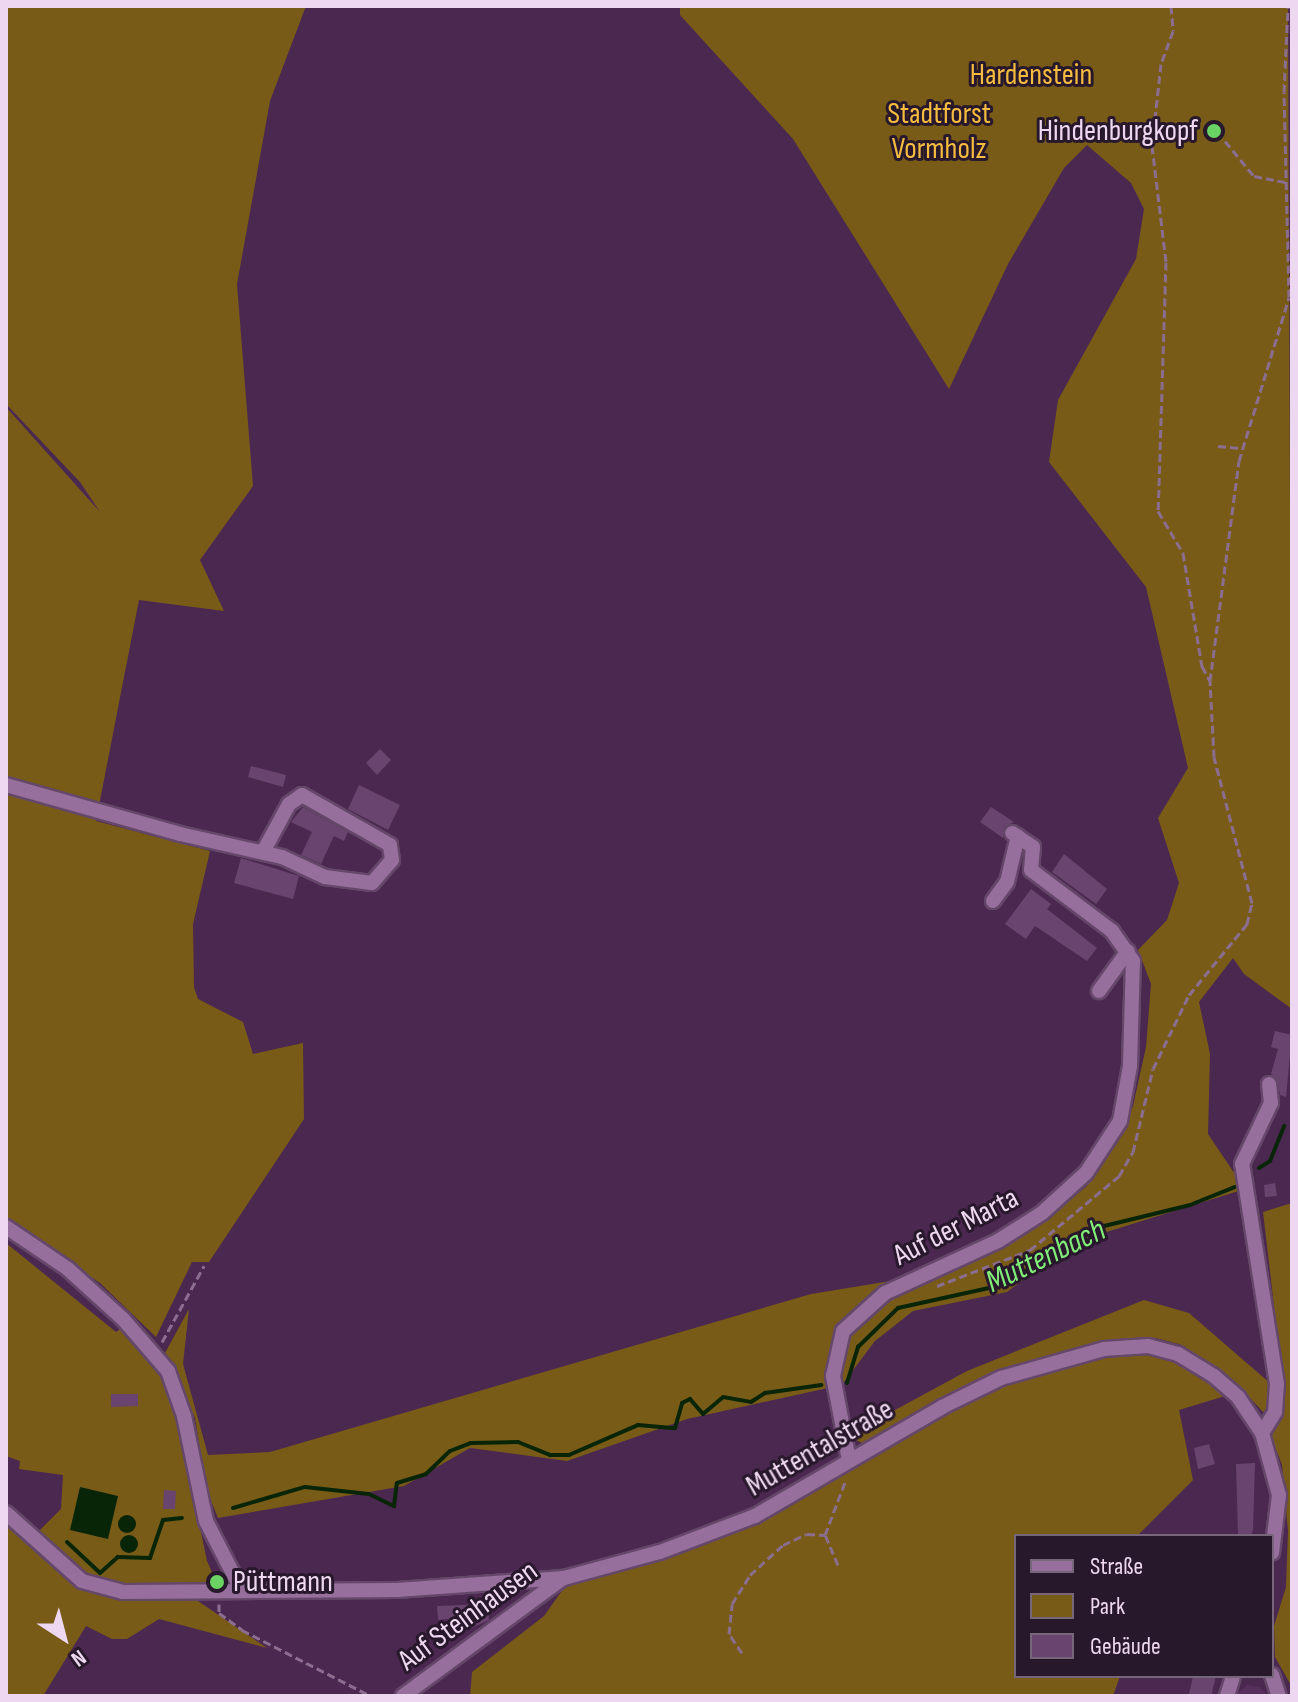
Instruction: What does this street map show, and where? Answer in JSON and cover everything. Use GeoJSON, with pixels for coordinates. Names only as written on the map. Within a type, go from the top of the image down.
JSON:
{"type":"FeatureCollection","features":[{"type":"Feature","properties":{"kind":"street"},"geometry":{"type":"LineString","coordinates":[[6,785],[263,852],[325,877],[372,883],[392,860],[390,845],[302,795],[289,804],[263,852]]}},
{"type":"Feature","properties":{"kind":"street"},"geometry":{"type":"LineString","coordinates":[[993,901],[1007,882],[1015,834],[1033,847],[1031,870],[1112,931],[1128,951],[1099,991]]}},
{"type":"Feature","properties":{"kind":"street","name":"Auf der Marta"},"geometry":{"type":"LineString","coordinates":[[847,1461],[833,1376],[834,1352],[843,1331],[885,1293],[998,1241],[1042,1213],[1086,1173],[1114,1132],[1125,1101],[1133,1038],[1136,971],[1128,951]]}},
{"type":"Feature","properties":{"kind":"street"},"geometry":{"type":"LineString","coordinates":[[1262,1433],[1275,1412],[1277,1384],[1242,1164],[1271,1103],[1269,1084]]}},
{"type":"Feature","properties":{"kind":"street"},"geometry":{"type":"LineString","coordinates":[[6,1227],[68,1269],[156,1352],[178,1390],[206,1521],[241,1589]]}},
{"type":"Feature","properties":{"kind":"street","name":"Muttentalstraße"},"geometry":{"type":"LineString","coordinates":[[6,1513],[71,1573],[95,1586],[123,1592],[397,1590],[564,1578],[730,1527],[1001,1378],[1057,1360],[1135,1345],[1163,1349],[1204,1369],[1238,1397],[1262,1433],[1279,1495],[1274,1536]]}},
{"type":"Feature","properties":{"kind":"street","name":"Auf Steinhausen"},"geometry":{"type":"LineString","coordinates":[[403,1696],[564,1578]]}},
{"type":"Feature","properties":{"kind":"path"},"geometry":{"type":"LineString","coordinates":[[1171,6],[1173,31],[1161,64],[1152,146],[1166,225],[1158,511],[1183,553],[1202,666],[1210,681]]}},
{"type":"Feature","properties":{"kind":"path"},"geometry":{"type":"LineString","coordinates":[[1239,461],[1289,297],[1285,182],[1288,6]]}},
{"type":"Feature","properties":{"kind":"path"},"geometry":{"type":"LineString","coordinates":[[1225,141],[1254,176],[1285,182]]}},
{"type":"Feature","properties":{"kind":"path"},"geometry":{"type":"LineString","coordinates":[[1218,446],[1243,448]]}},
{"type":"Feature","properties":{"kind":"path"},"geometry":{"type":"LineString","coordinates":[[156,1352],[204,1266]]}},
{"type":"Feature","properties":{"kind":"path"},"geometry":{"type":"LineString","coordinates":[[838,1565],[825,1535],[847,1476],[847,1461]]}},
{"type":"Feature","properties":{"kind":"path"},"geometry":{"type":"LineString","coordinates":[[742,1653],[729,1634],[732,1604],[750,1575],[783,1545],[807,1534],[825,1535]]}},
{"type":"Feature","properties":{"kind":"path"},"geometry":{"type":"LineString","coordinates":[[218,1593],[219,1613],[242,1630],[371,1696]]}},
{"type":"Feature","properties":{"kind":"shaded area"},"geometry":{"type":"Polygon","coordinates":[[[80,1487],[118,1496],[108,1539],[70,1530],[80,1487]]]}},
{"type":"Feature","properties":{"kind":"shaded area"},"geometry":{"type":"Polygon","coordinates":[[[127,1515],[136,1524],[127,1533],[118,1524],[127,1515]]]}},
{"type":"Feature","properties":{"kind":"shaded area"},"geometry":{"type":"Polygon","coordinates":[[[129,1535],[138,1544],[129,1553],[120,1544],[129,1535]]]}},
{"type":"Feature","properties":{"kind":"shaded area"},"geometry":{"type":"Polygon","coordinates":[[[1247,1685],[1260,1687],[1268,1696],[1234,1696],[1247,1685]]]}},
{"type":"Feature","properties":{"kind":"green space"},"geometry":{"type":"Polygon","coordinates":[[[6,6],[306,6],[270,101],[237,284],[253,486],[200,560],[224,611],[139,600],[96,821],[210,851],[193,924],[194,987],[198,999],[243,1022],[253,1054],[303,1043],[304,1119],[209,1262],[192,1262],[156,1337],[100,1283],[6,1219],[6,407],[100,512],[80,482],[6,404],[6,6]]]}},
{"type":"Feature","properties":{"kind":"green space","name":"Stadtforst Vormholz"},"geometry":{"type":"Polygon","coordinates":[[[680,6],[1288,6],[1292,1009],[1244,974],[1233,958],[1199,1002],[1210,1054],[1208,1134],[1245,1189],[1071,1243],[1007,1292],[913,1311],[875,1341],[841,1386],[844,1341],[864,1314],[918,1280],[1020,1237],[1086,1187],[1118,1142],[1133,1106],[1146,1047],[1151,984],[1138,950],[1167,920],[1179,883],[1158,818],[1188,768],[1146,587],[1049,462],[1058,400],[1136,259],[1144,209],[1131,183],[1087,145],[1064,168],[1008,264],[949,389],[793,139],[680,15],[680,6]]]}},
{"type":"Feature","properties":{"kind":"green space"},"geometry":{"type":"Polygon","coordinates":[[[1292,1203],[1292,1687],[1275,1657],[1274,1626],[1286,1587],[1288,1531],[1282,1465],[1271,1436],[1284,1413],[1284,1391],[1263,1212],[1292,1203]]]}},
{"type":"Feature","properties":{"kind":"green space"},"geometry":{"type":"Polygon","coordinates":[[[6,1243],[116,1332],[122,1328],[157,1367],[175,1407],[207,1561],[218,1586],[123,1588],[96,1582],[73,1569],[36,1534],[61,1509],[63,1475],[19,1469],[20,1461],[6,1456],[6,1243]]]}},
{"type":"Feature","properties":{"kind":"green space"},"geometry":{"type":"Polygon","coordinates":[[[897,1280],[863,1302],[835,1330],[828,1388],[687,1419],[567,1461],[470,1448],[404,1486],[218,1518],[207,1491],[195,1418],[165,1353],[189,1309],[183,1364],[208,1455],[270,1452],[811,1294],[897,1280]]]}},
{"type":"Feature","properties":{"kind":"green space"},"geometry":{"type":"Polygon","coordinates":[[[1144,1300],[1189,1313],[1271,1384],[1269,1406],[1263,1412],[1239,1386],[1182,1345],[1156,1338],[1113,1339],[1000,1374],[862,1443],[847,1436],[967,1371],[1144,1300]]]}},
{"type":"Feature","properties":{"kind":"green space"},"geometry":{"type":"Polygon","coordinates":[[[1146,1352],[1175,1359],[1225,1396],[1179,1410],[1193,1480],[1139,1534],[1014,1534],[1014,1678],[1119,1678],[1113,1696],[470,1696],[472,1672],[544,1616],[566,1585],[662,1557],[973,1396],[1104,1354],[1146,1352]]]}},
{"type":"Feature","properties":{"kind":"green space"},"geometry":{"type":"Polygon","coordinates":[[[6,1518],[65,1574],[145,1599],[195,1599],[267,1648],[159,1619],[127,1639],[112,1639],[86,1626],[43,1696],[6,1696],[6,1518]]]}},
{"type":"Feature","properties":{"kind":"building"},"geometry":{"type":"Polygon","coordinates":[[[380,749],[391,760],[377,775],[366,763],[380,749]]]}},
{"type":"Feature","properties":{"kind":"building"},"geometry":{"type":"Polygon","coordinates":[[[251,766],[286,775],[283,787],[248,777],[251,766]]]}},
{"type":"Feature","properties":{"kind":"building"},"geometry":{"type":"Polygon","coordinates":[[[359,785],[400,805],[388,830],[348,809],[359,785]]]}},
{"type":"Feature","properties":{"kind":"building"},"geometry":{"type":"Polygon","coordinates":[[[303,807],[348,832],[344,841],[334,836],[321,864],[301,855],[312,832],[291,822],[303,807]]]}},
{"type":"Feature","properties":{"kind":"building"},"geometry":{"type":"Polygon","coordinates":[[[991,807],[1014,822],[1004,827],[1003,838],[980,822],[991,807]]]}},
{"type":"Feature","properties":{"kind":"building"},"geometry":{"type":"Polygon","coordinates":[[[1064,854],[1107,889],[1096,904],[1052,872],[1064,854]]]}},
{"type":"Feature","properties":{"kind":"building"},"geometry":{"type":"Polygon","coordinates":[[[241,858],[299,876],[293,899],[234,883],[241,858]]]}},
{"type":"Feature","properties":{"kind":"building"},"geometry":{"type":"Polygon","coordinates":[[[1031,889],[1051,904],[1047,909],[1097,948],[1087,961],[1035,926],[1026,939],[1005,924],[1031,889]]]}},
{"type":"Feature","properties":{"kind":"building"},"geometry":{"type":"Polygon","coordinates":[[[1275,1031],[1292,1035],[1286,1097],[1280,1095],[1277,1079],[1271,1074],[1278,1049],[1271,1047],[1275,1031]]]}},
{"type":"Feature","properties":{"kind":"building"},"geometry":{"type":"Polygon","coordinates":[[[1275,1183],[1277,1196],[1265,1197],[1264,1185],[1275,1183]]]}},
{"type":"Feature","properties":{"kind":"building"},"geometry":{"type":"Polygon","coordinates":[[[111,1394],[138,1394],[138,1406],[111,1407],[111,1394]]]}},
{"type":"Feature","properties":{"kind":"building"},"geometry":{"type":"Polygon","coordinates":[[[1209,1444],[1215,1464],[1198,1469],[1194,1448],[1209,1444]]]}},
{"type":"Feature","properties":{"kind":"building"},"geometry":{"type":"Polygon","coordinates":[[[1255,1463],[1252,1534],[1238,1534],[1236,1464],[1255,1463]]]}},
{"type":"Feature","properties":{"kind":"building"},"geometry":{"type":"Polygon","coordinates":[[[164,1490],[176,1491],[175,1509],[163,1509],[164,1490]]]}},
{"type":"Feature","properties":{"kind":"building"},"geometry":{"type":"Polygon","coordinates":[[[488,1604],[489,1620],[463,1632],[447,1633],[448,1619],[438,1620],[437,1606],[488,1604]]]}},
{"type":"Feature","properties":{"kind":"building"},"geometry":{"type":"Polygon","coordinates":[[[1193,1678],[1216,1678],[1211,1696],[1189,1694],[1193,1678]]]}},
{"type":"Feature","properties":{"kind":"waterway","name":"Muttenbach"},"geometry":{"type":"LineString","coordinates":[[1259,1168],[1270,1161],[1284,1126]]}},
{"type":"Feature","properties":{"kind":"waterway","name":"Muttenbach"},"geometry":{"type":"LineString","coordinates":[[847,1383],[858,1347],[898,1308],[1003,1285],[1096,1228],[1190,1205],[1235,1187]]}},
{"type":"Feature","properties":{"kind":"waterway","name":"Muttenbach"},"geometry":{"type":"LineString","coordinates":[[233,1508],[305,1487],[369,1494],[394,1506],[397,1483],[426,1474],[450,1451],[471,1443],[518,1442],[550,1455],[569,1455],[638,1425],[675,1428],[682,1403],[690,1399],[703,1414],[723,1397],[751,1402],[765,1393],[821,1385]]}},
{"type":"Feature","properties":{"kind":"waterway","name":"Muttenbach"},"geometry":{"type":"LineString","coordinates":[[67,1542],[100,1573],[118,1557],[150,1558],[163,1520],[182,1518]]}},
{"type":"Feature","properties":{"kind":"place","name":"Hindenburgkopf"},"geometry":{"type":"Point","coordinates":[1214,131]}},
{"type":"Feature","properties":{"kind":"place","name":"Püttmann"},"geometry":{"type":"Point","coordinates":[217,1582]}},
{"type":"Feature","properties":{"kind":"park label","name":"Hardenstein"},"geometry":{"type":"Point","coordinates":[1031,75]}}]}
